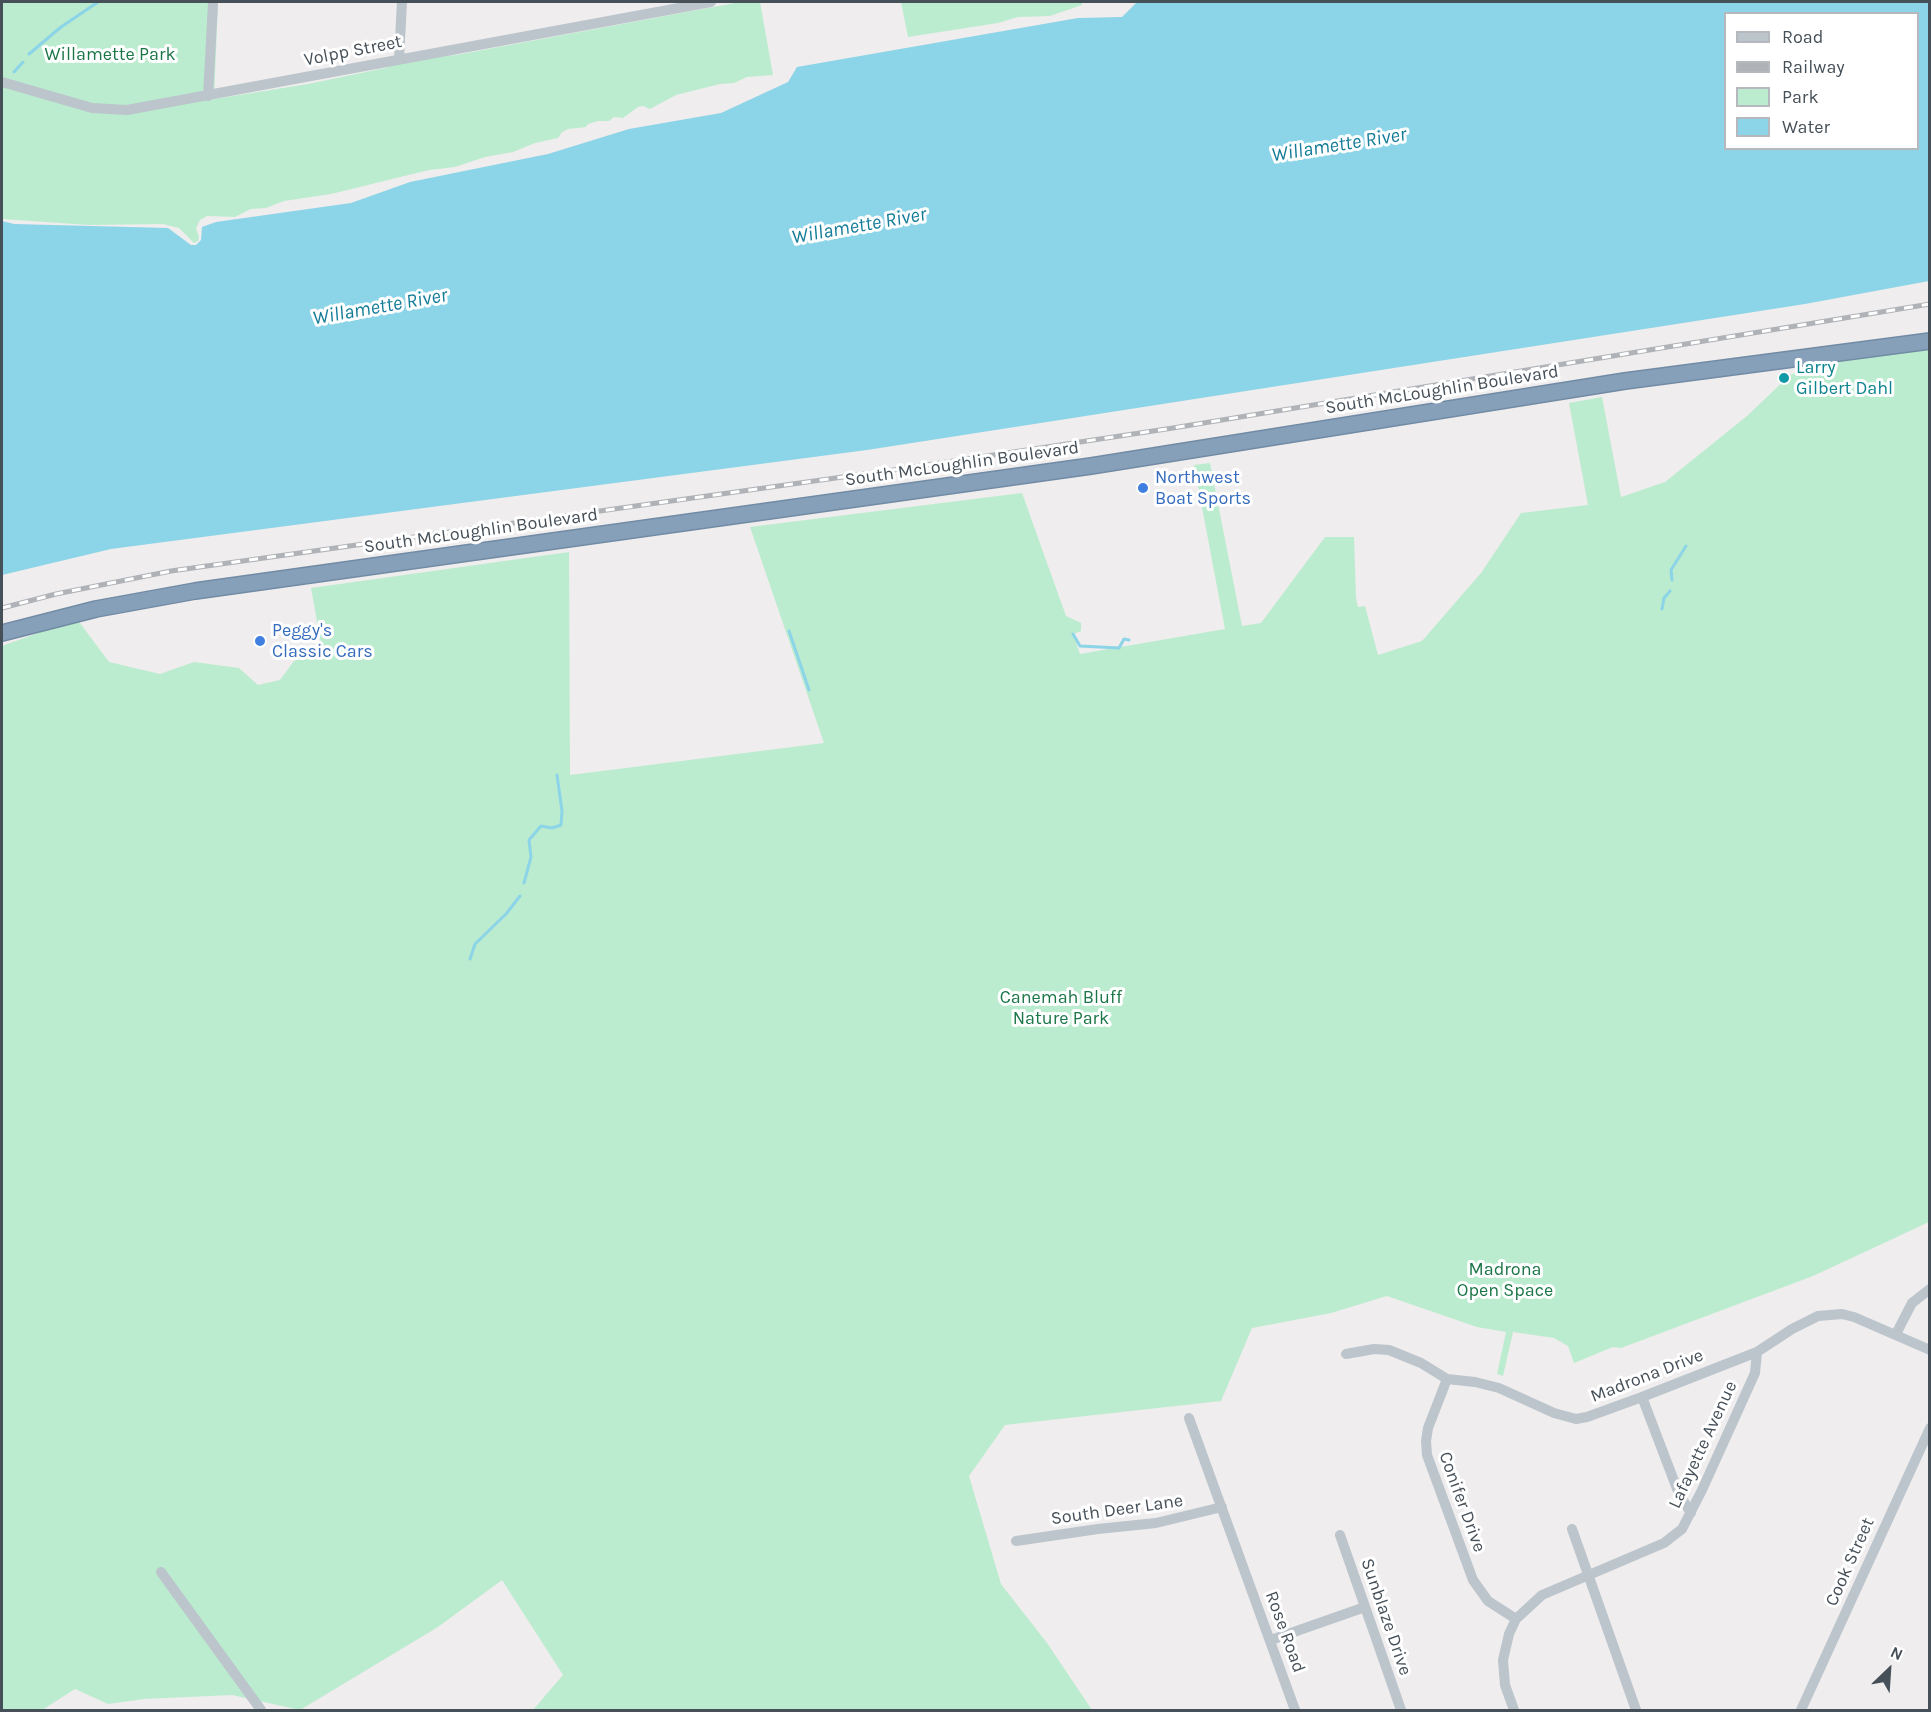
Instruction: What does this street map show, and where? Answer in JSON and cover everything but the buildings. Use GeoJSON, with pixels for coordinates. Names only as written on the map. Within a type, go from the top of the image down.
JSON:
{"type":"FeatureCollection","features":[{"type":"Feature","properties":{"kind":"highway","name":"South McLoughlin Boulevard"},"geometry":{"type":"LineString","coordinates":[[2,633],[96,609],[195,591],[1091,466],[1625,381],[1929,341]]}},
{"type":"Feature","properties":{"kind":"street"},"geometry":{"type":"LineString","coordinates":[[399,59],[402,2]]}},
{"type":"Feature","properties":{"kind":"street","name":"Volpp Street"},"geometry":{"type":"LineString","coordinates":[[2,82],[81,105],[104,110],[127,110],[711,2]]}},
{"type":"Feature","properties":{"kind":"street"},"geometry":{"type":"LineString","coordinates":[[208,96],[213,3]]}},
{"type":"Feature","properties":{"kind":"street"},"geometry":{"type":"LineString","coordinates":[[1896,1334],[1912,1303],[1929,1289]]}},
{"type":"Feature","properties":{"kind":"street"},"geometry":{"type":"LineString","coordinates":[[1757,1352],[1806,1321],[1829,1315],[1854,1317],[1929,1350]]}},
{"type":"Feature","properties":{"kind":"street","name":"Madrona Drive"},"geometry":{"type":"LineString","coordinates":[[1346,1354],[1374,1349],[1389,1350],[1421,1362],[1447,1380],[1474,1382],[1499,1388],[1554,1413],[1576,1419],[1642,1397],[1757,1352]]}},
{"type":"Feature","properties":{"kind":"street","name":"Lafayette Avenue"},"geometry":{"type":"LineString","coordinates":[[1514,1710],[1505,1685],[1503,1660],[1509,1634],[1516,1619],[1542,1595],[1664,1543],[1682,1529],[1755,1373],[1757,1352]]}},
{"type":"Feature","properties":{"kind":"street","name":"Conifer Drive"},"geometry":{"type":"LineString","coordinates":[[1447,1380],[1428,1428],[1426,1455],[1473,1580],[1488,1601],[1516,1619]]}},
{"type":"Feature","properties":{"kind":"street"},"geometry":{"type":"LineString","coordinates":[[1642,1397],[1679,1494],[1690,1513]]}},
{"type":"Feature","properties":{"kind":"street","name":"Rose Road"},"geometry":{"type":"LineString","coordinates":[[1189,1418],[1295,1710]]}},
{"type":"Feature","properties":{"kind":"street","name":"Cook Street"},"geometry":{"type":"LineString","coordinates":[[1801,1710],[1929,1428]]}},
{"type":"Feature","properties":{"kind":"street","name":"South Deer Lane"},"geometry":{"type":"LineString","coordinates":[[1016,1541],[1156,1523],[1222,1508]]}},
{"type":"Feature","properties":{"kind":"street"},"geometry":{"type":"LineString","coordinates":[[1572,1529],[1636,1710]]}},
{"type":"Feature","properties":{"kind":"street","name":"Sunblaze Drive"},"geometry":{"type":"LineString","coordinates":[[1340,1535],[1401,1710]]}},
{"type":"Feature","properties":{"kind":"street"},"geometry":{"type":"LineString","coordinates":[[161,1572],[261,1710]]}},
{"type":"Feature","properties":{"kind":"street"},"geometry":{"type":"LineString","coordinates":[[1271,1640],[1365,1607]]}},
{"type":"Feature","properties":{"kind":"green space","name":"Willamette Park"},"geometry":{"type":"Polygon","coordinates":[[[2,2],[218,2],[214,99],[308,84],[385,68],[405,60],[456,55],[740,2],[760,2],[773,75],[747,77],[734,83],[720,84],[676,95],[650,109],[643,106],[638,107],[623,118],[614,117],[609,121],[588,124],[586,127],[568,129],[558,138],[455,167],[429,170],[331,194],[284,201],[266,208],[251,209],[235,217],[207,216],[200,220],[196,228],[199,237],[194,243],[179,228],[163,224],[89,225],[2,219],[2,2]]]}},
{"type":"Feature","properties":{"kind":"green space"},"geometry":{"type":"Polygon","coordinates":[[[901,2],[1082,2],[1082,5],[1050,16],[1018,17],[998,23],[908,37],[901,2]]]}},
{"type":"Feature","properties":{"kind":"green space","name":"Canemah Bluff Nature Park"},"geometry":{"type":"Polygon","coordinates":[[[1929,347],[1929,1222],[1813,1276],[1621,1348],[1613,1347],[1574,1363],[1568,1346],[1554,1338],[1513,1332],[1503,1376],[1497,1374],[1506,1332],[1477,1327],[1387,1296],[1331,1313],[1252,1328],[1221,1401],[1005,1425],[969,1476],[1001,1584],[1047,1643],[1092,1710],[533,1710],[563,1675],[502,1580],[438,1627],[300,1710],[232,1695],[144,1699],[108,1704],[75,1689],[42,1710],[2,1710],[2,646],[77,619],[109,662],[160,674],[194,662],[239,668],[258,685],[280,680],[294,661],[322,649],[311,588],[569,552],[570,775],[824,743],[750,527],[1022,493],[1066,616],[1081,623],[1081,631],[1073,634],[1080,654],[1225,629],[1194,465],[1210,463],[1242,626],[1261,623],[1325,537],[1354,537],[1356,598],[1358,607],[1365,606],[1378,655],[1422,641],[1481,573],[1521,513],[1588,505],[1569,403],[1602,397],[1621,497],[1665,482],[1747,416],[1790,375],[1823,363],[1929,347]]]}},
{"type":"Feature","properties":{"kind":"water","name":"Willamette River"},"geometry":{"type":"Polygon","coordinates":[[[1137,2],[1929,2],[1929,281],[1805,304],[867,450],[111,549],[2,575],[2,221],[14,224],[168,228],[191,245],[196,245],[201,240],[202,227],[216,222],[351,203],[410,182],[548,154],[629,129],[721,113],[788,82],[797,67],[1078,18],[1122,17],[1137,2]]]}},
{"type":"Feature","properties":{"kind":"waterway"},"geometry":{"type":"LineString","coordinates":[[29,54],[61,27],[98,2]]}},
{"type":"Feature","properties":{"kind":"waterway"},"geometry":{"type":"LineString","coordinates":[[14,72],[23,62]]}},
{"type":"Feature","properties":{"kind":"waterway"},"geometry":{"type":"LineString","coordinates":[[1672,580],[1671,570],[1686,546]]}},
{"type":"Feature","properties":{"kind":"waterway"},"geometry":{"type":"LineString","coordinates":[[1662,609],[1664,598],[1670,591]]}},
{"type":"Feature","properties":{"kind":"waterway"},"geometry":{"type":"LineString","coordinates":[[789,631],[809,690]]}},
{"type":"Feature","properties":{"kind":"waterway"},"geometry":{"type":"LineString","coordinates":[[1073,634],[1080,646],[1119,648],[1124,639],[1129,640]]}},
{"type":"Feature","properties":{"kind":"waterway"},"geometry":{"type":"LineString","coordinates":[[524,883],[531,857],[529,840],[541,826],[552,828],[561,825],[562,811],[557,775]]}},
{"type":"Feature","properties":{"kind":"waterway"},"geometry":{"type":"LineString","coordinates":[[470,959],[475,944],[506,914],[520,896]]}},
{"type":"Feature","properties":{"kind":"railway"},"geometry":{"type":"LineString","coordinates":[[2,608],[56,594],[171,571],[907,468],[1173,428],[1930,304]]}},
{"type":"Feature","properties":{"kind":"place","name":"Larry Gilbert Dahl"},"geometry":{"type":"Point","coordinates":[1784,378]}},
{"type":"Feature","properties":{"kind":"place","name":"Northwest Boat Sports"},"geometry":{"type":"Point","coordinates":[1143,488]}},
{"type":"Feature","properties":{"kind":"place","name":"Peggy's Classic Cars"},"geometry":{"type":"Point","coordinates":[260,641]}},
{"type":"Feature","properties":{"kind":"park label","name":"Madrona Open Space"},"geometry":{"type":"Point","coordinates":[1505,1280]}}]}
